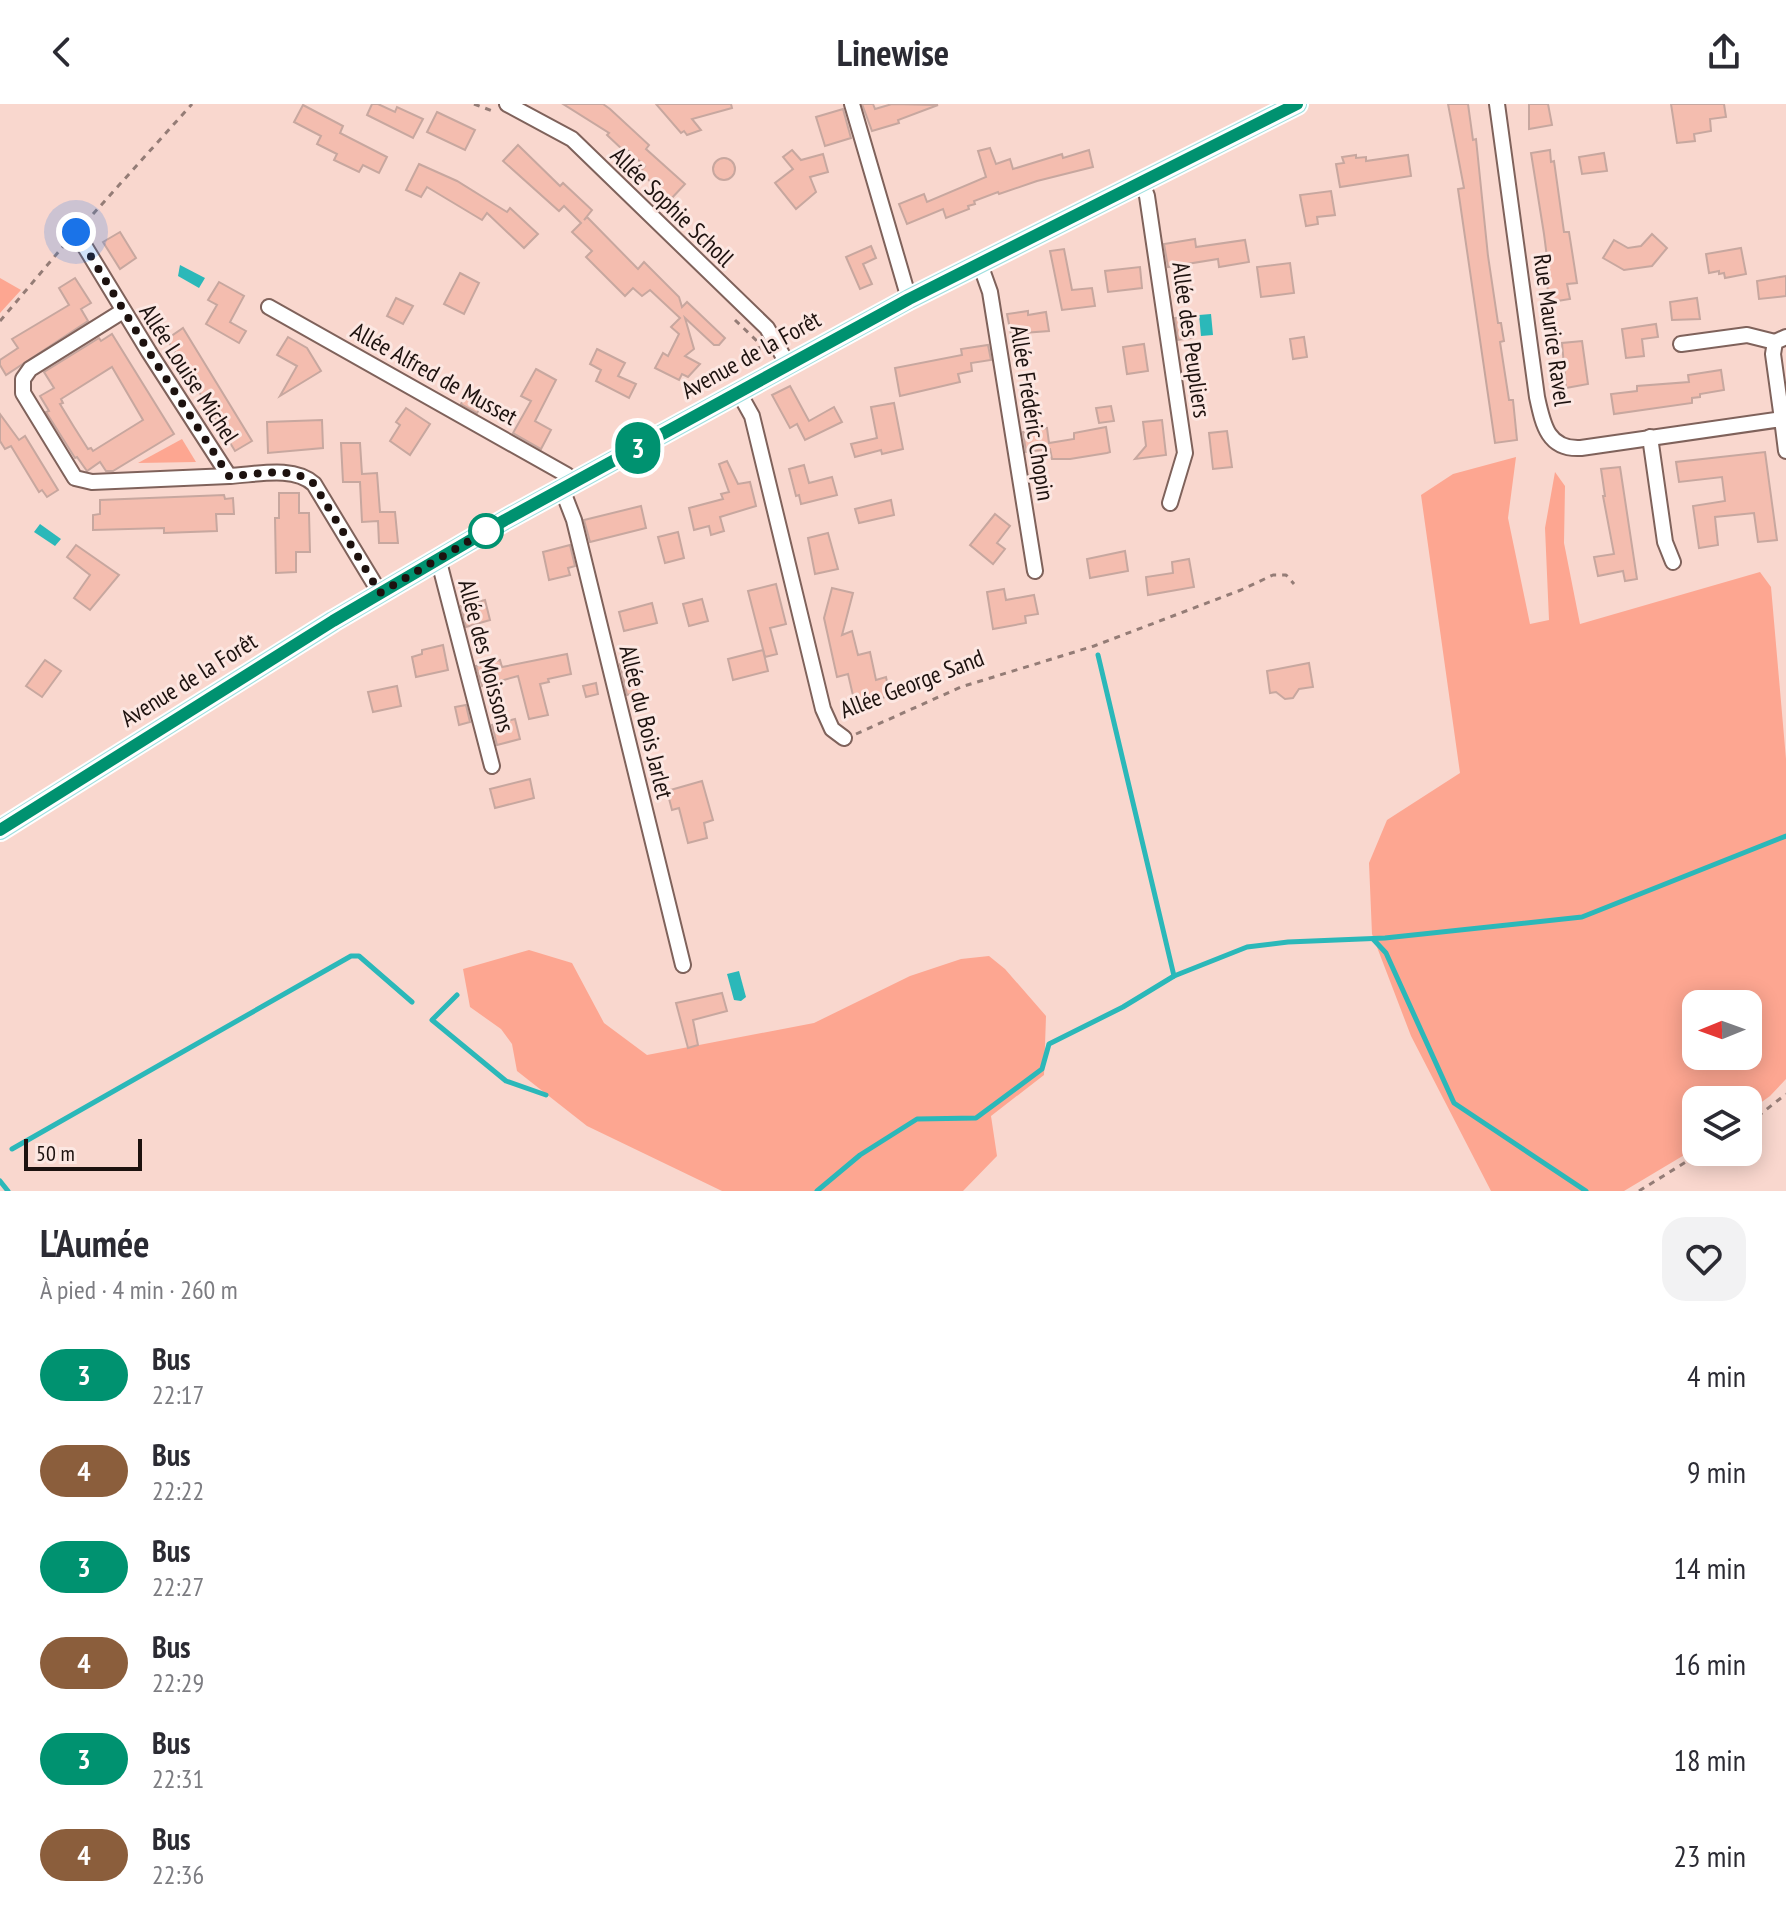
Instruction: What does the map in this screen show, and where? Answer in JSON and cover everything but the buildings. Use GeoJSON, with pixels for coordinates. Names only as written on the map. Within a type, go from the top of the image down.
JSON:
{"type":"FeatureCollection","features":[{"type":"Feature","properties":{"kind":"main road","name":"Avenue de la Forêt"},"geometry":{"type":"LineString","coordinates":[[0,830],[438,558],[787,363],[1297,104]]}},
{"type":"Feature","properties":{"kind":"street"},"geometry":{"type":"LineString","coordinates":[[852,104],[909,299]]}},
{"type":"Feature","properties":{"kind":"street","name":"Rue Maurice Ravel"},"geometry":{"type":"LineString","coordinates":[[1497,104],[1537,397],[1546,429],[1554,441],[1567,449],[1782,419]]}},
{"type":"Feature","properties":{"kind":"street","name":"Allée Sophie Scholl"},"geometry":{"type":"LineString","coordinates":[[502,109],[572,139],[767,328],[787,363]]}},
{"type":"Feature","properties":{"kind":"street","name":"Allée des Peupliers"},"geometry":{"type":"LineString","coordinates":[[1142,183],[1147,196],[1185,453],[1170,503]]}},
{"type":"Feature","properties":{"kind":"street","name":"Allée Louise Michel"},"geometry":{"type":"LineString","coordinates":[[76,232],[229,476],[291,473],[306,477],[314,484],[380,593]]}},
{"type":"Feature","properties":{"kind":"street","name":"Allée Frédéric Chopin"},"geometry":{"type":"LineString","coordinates":[[980,264],[988,283],[1035,571]]}},
{"type":"Feature","properties":{"kind":"street","name":"Allée Alfred de Musset"},"geometry":{"type":"LineString","coordinates":[[269,307],[567,475],[567,487]]}},
{"type":"Feature","properties":{"kind":"street"},"geometry":{"type":"LineString","coordinates":[[123,311],[30,369],[23,379],[23,393],[75,478],[92,482],[229,476]]}},
{"type":"Feature","properties":{"kind":"street"},"geometry":{"type":"LineString","coordinates":[[1681,344],[1747,335],[1780,340],[1773,354],[1786,451]]}},
{"type":"Feature","properties":{"kind":"street","name":"Allée George Sand"},"geometry":{"type":"LineString","coordinates":[[738,391],[752,416],[823,709],[832,729],[844,738]]}},
{"type":"Feature","properties":{"kind":"street"},"geometry":{"type":"LineString","coordinates":[[1650,437],[1665,542],[1673,562]]}},
{"type":"Feature","properties":{"kind":"street","name":"Allée du Bois Jarlet"},"geometry":{"type":"LineString","coordinates":[[567,487],[683,965]]}},
{"type":"Feature","properties":{"kind":"street","name":"Allée des Moissons"},"geometry":{"type":"LineString","coordinates":[[438,558],[492,766]]}},
{"type":"Feature","properties":{"kind":"path"},"geometry":{"type":"LineString","coordinates":[[0,321],[192,104]]}},
{"type":"Feature","properties":{"kind":"path"},"geometry":{"type":"LineString","coordinates":[[474,104],[502,109]]}},
{"type":"Feature","properties":{"kind":"path"},"geometry":{"type":"LineString","coordinates":[[735,320],[757,341],[762,362]]}},
{"type":"Feature","properties":{"kind":"path","name":"Allée George Sand"},"geometry":{"type":"LineString","coordinates":[[844,738],[961,687],[1094,646],[1273,575],[1286,575],[1294,584]]}},
{"type":"Feature","properties":{"kind":"path"},"geometry":{"type":"LineString","coordinates":[[1762,1113],[1786,1094]]}},
{"type":"Feature","properties":{"kind":"path"},"geometry":{"type":"LineString","coordinates":[[1639,1191],[1682,1164]]}},
{"type":"Feature","properties":{"kind":"shaded area"},"geometry":{"type":"Polygon","coordinates":[[[0,278],[21,290],[0,313],[0,278]]]}},
{"type":"Feature","properties":{"kind":"shaded area"},"geometry":{"type":"Polygon","coordinates":[[[182,439],[196,462],[138,463],[182,439]]]}},
{"type":"Feature","properties":{"kind":"shaded area"},"geometry":{"type":"Polygon","coordinates":[[[1516,457],[1508,518],[1530,624],[1549,620],[1545,528],[1555,472],[1565,486],[1564,543],[1580,624],[1760,572],[1771,587],[1786,759],[1786,1079],[1762,1102],[1762,1086],[1682,1086],[1682,1156],[1624,1191],[1491,1191],[1411,1036],[1372,934],[1369,863],[1387,820],[1460,773],[1421,495],[1453,474],[1516,457]]]}},
{"type":"Feature","properties":{"kind":"shaded area"},"geometry":{"type":"Polygon","coordinates":[[[529,950],[572,963],[604,1023],[647,1055],[814,1023],[910,976],[961,959],[989,956],[1005,969],[1046,1016],[1044,1075],[991,1116],[997,1156],[963,1191],[722,1191],[587,1126],[517,1071],[512,1044],[501,1029],[470,1007],[463,969],[529,950]]]}},
{"type":"Feature","properties":{"kind":"water"},"geometry":{"type":"Polygon","coordinates":[[[180,265],[205,278],[199,288],[178,276],[180,265]]]}},
{"type":"Feature","properties":{"kind":"water"},"geometry":{"type":"Polygon","coordinates":[[[1211,314],[1213,335],[1201,336],[1199,315],[1211,314]]]}},
{"type":"Feature","properties":{"kind":"water"},"geometry":{"type":"Polygon","coordinates":[[[40,524],[61,539],[55,546],[34,532],[40,524]]]}},
{"type":"Feature","properties":{"kind":"water"},"geometry":{"type":"Polygon","coordinates":[[[739,971],[746,997],[741,1001],[734,1000],[727,974],[739,971]]]}},
{"type":"Feature","properties":{"kind":"waterway"},"geometry":{"type":"LineString","coordinates":[[1098,655],[1174,976],[1247,947],[1385,938],[1582,917],[1786,836]]}},
{"type":"Feature","properties":{"kind":"waterway"},"geometry":{"type":"LineString","coordinates":[[1373,939],[1386,953],[1454,1103],[1586,1191]]}},
{"type":"Feature","properties":{"kind":"waterway"},"geometry":{"type":"LineString","coordinates":[[12,1149],[351,956],[359,956],[412,1002]]}},
{"type":"Feature","properties":{"kind":"waterway"},"geometry":{"type":"LineString","coordinates":[[817,1191],[860,1155],[917,1119],[976,1118],[1042,1069],[1049,1044],[1123,1007],[1174,976]]}},
{"type":"Feature","properties":{"kind":"waterway"},"geometry":{"type":"LineString","coordinates":[[457,995],[432,1020],[506,1081],[546,1095]]}},
{"type":"Feature","properties":{"kind":"waterway"},"geometry":{"type":"LineString","coordinates":[[0,1181],[8,1191]]}},
{"type":"Feature","properties":{"kind":"bus line","name":"3"},"geometry":{"type":"LineString","coordinates":[[0,830],[333,621],[505,520],[787,363],[1297,104]]}},
{"type":"Feature","properties":{"kind":"route"},"geometry":{"type":"LineString","coordinates":[[76,232],[229,476],[291,473],[306,477],[314,484],[380,593],[486,531]]}}]}
